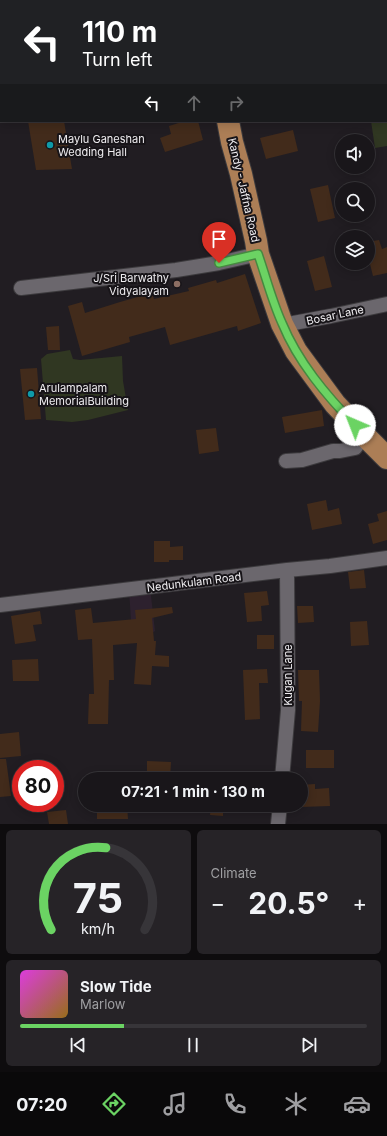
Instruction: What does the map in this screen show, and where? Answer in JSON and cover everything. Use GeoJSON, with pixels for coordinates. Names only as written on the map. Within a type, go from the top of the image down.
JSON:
{"type":"FeatureCollection","features":[{"type":"Feature","properties":{"kind":"highway","name":"Kandy - Jaffna Road"},"geometry":{"type":"LineString","coordinates":[[228,122],[243,181],[258,254],[283,325],[296,352],[335,404],[387,458]]}},
{"type":"Feature","properties":{"kind":"street"},"geometry":{"type":"LineString","coordinates":[[21,288],[176,270],[219,263],[258,254]]}},
{"type":"Feature","properties":{"kind":"street","name":"Bosar Lane"},"geometry":{"type":"LineString","coordinates":[[283,325],[387,304]]}},
{"type":"Feature","properties":{"kind":"street"},"geometry":{"type":"LineString","coordinates":[[286,461],[302,460],[333,451],[355,448],[365,436]]}},
{"type":"Feature","properties":{"kind":"street","name":"Nedunkulam Road"},"geometry":{"type":"LineString","coordinates":[[0,605],[387,558]]}},
{"type":"Feature","properties":{"kind":"street","name":"Kugan Lane"},"geometry":{"type":"LineString","coordinates":[[283,772],[288,710],[287,570]]}},
{"type":"Feature","properties":{"kind":"street"},"geometry":{"type":"LineString","coordinates":[[278,824],[279,812]]}},
{"type":"Feature","properties":{"kind":"shaded area"},"geometry":{"type":"Polygon","coordinates":[[[150,587],[155,631],[147,636],[132,636],[129,590],[150,587]]]}},
{"type":"Feature","properties":{"kind":"green space"},"geometry":{"type":"Polygon","coordinates":[[[371,122],[387,122],[387,146],[375,148],[375,134],[373,134],[371,122]]]}},
{"type":"Feature","properties":{"kind":"green space"},"geometry":{"type":"Polygon","coordinates":[[[70,350],[73,359],[80,360],[122,356],[123,381],[128,410],[88,420],[72,422],[46,420],[41,359],[47,354],[70,350]]]}},
{"type":"Feature","properties":{"kind":"building","name":"Maylu Ganeshan Wedding Hall"},"geometry":{"type":"Polygon","coordinates":[[[28,122],[64,122],[72,169],[36,170],[28,122]]]}},
{"type":"Feature","properties":{"kind":"building"},"geometry":{"type":"Polygon","coordinates":[[[182,122],[198,122],[203,140],[165,152],[160,138],[171,134],[169,126],[182,122]]]}},
{"type":"Feature","properties":{"kind":"building"},"geometry":{"type":"Polygon","coordinates":[[[293,130],[298,151],[266,159],[260,138],[293,130]]]}},
{"type":"Feature","properties":{"kind":"building"},"geometry":{"type":"Polygon","coordinates":[[[328,185],[335,218],[318,222],[310,189],[328,185]]]}},
{"type":"Feature","properties":{"kind":"building"},"geometry":{"type":"Polygon","coordinates":[[[379,240],[382,249],[387,247],[387,273],[373,276],[372,270],[375,270],[375,241],[379,240]]]}},
{"type":"Feature","properties":{"kind":"building"},"geometry":{"type":"Polygon","coordinates":[[[324,256],[332,287],[315,291],[307,261],[324,256]]]}},
{"type":"Feature","properties":{"kind":"building"},"geometry":{"type":"Polygon","coordinates":[[[245,274],[261,323],[238,331],[237,326],[170,345],[165,327],[129,337],[130,342],[82,356],[68,306],[82,302],[85,313],[152,293],[154,299],[189,291],[188,288],[216,280],[217,283],[245,274]]]}},
{"type":"Feature","properties":{"kind":"building"},"geometry":{"type":"Polygon","coordinates":[[[59,326],[60,350],[48,350],[46,327],[59,326]]]}},
{"type":"Feature","properties":{"kind":"building","name":"Arulampalam MemorialBuilding"},"geometry":{"type":"Polygon","coordinates":[[[37,368],[41,419],[25,420],[20,369],[37,368]]]}},
{"type":"Feature","properties":{"kind":"building"},"geometry":{"type":"Polygon","coordinates":[[[322,410],[324,426],[285,433],[282,417],[322,410]]]}},
{"type":"Feature","properties":{"kind":"building"},"geometry":{"type":"Polygon","coordinates":[[[216,428],[219,451],[199,454],[196,430],[216,428]]]}},
{"type":"Feature","properties":{"kind":"building"},"geometry":{"type":"Polygon","coordinates":[[[326,500],[328,511],[339,508],[342,524],[312,530],[307,504],[326,500]]]}},
{"type":"Feature","properties":{"kind":"building"},"geometry":{"type":"Polygon","coordinates":[[[387,511],[387,540],[373,544],[368,524],[379,521],[377,514],[387,511]]]}},
{"type":"Feature","properties":{"kind":"building"},"geometry":{"type":"Polygon","coordinates":[[[154,541],[170,541],[170,547],[183,546],[183,560],[154,562],[154,541]]]}},
{"type":"Feature","properties":{"kind":"building"},"geometry":{"type":"Polygon","coordinates":[[[364,570],[366,588],[350,589],[348,572],[364,570]]]}},
{"type":"Feature","properties":{"kind":"building"},"geometry":{"type":"Polygon","coordinates":[[[267,591],[269,605],[261,606],[262,621],[247,622],[244,593],[267,591]]]}},
{"type":"Feature","properties":{"kind":"building"},"geometry":{"type":"Polygon","coordinates":[[[297,606],[313,606],[314,622],[298,623],[297,606]]]}},
{"type":"Feature","properties":{"kind":"building"},"geometry":{"type":"Polygon","coordinates":[[[172,607],[173,613],[152,618],[154,641],[156,641],[155,655],[169,656],[169,667],[152,666],[151,685],[134,684],[137,643],[113,645],[114,680],[109,680],[108,724],[88,724],[89,694],[94,694],[92,639],[78,640],[75,610],[91,608],[93,623],[136,619],[135,610],[172,607]]]}},
{"type":"Feature","properties":{"kind":"building"},"geometry":{"type":"Polygon","coordinates":[[[40,611],[42,624],[33,625],[36,641],[15,644],[11,616],[40,611]]]}},
{"type":"Feature","properties":{"kind":"building"},"geometry":{"type":"Polygon","coordinates":[[[367,621],[369,645],[351,646],[350,622],[367,621]]]}},
{"type":"Feature","properties":{"kind":"building"},"geometry":{"type":"Polygon","coordinates":[[[257,635],[274,635],[274,649],[257,649],[257,635]]]}},
{"type":"Feature","properties":{"kind":"building"},"geometry":{"type":"Polygon","coordinates":[[[38,659],[39,681],[13,681],[12,660],[38,659]]]}},
{"type":"Feature","properties":{"kind":"building"},"geometry":{"type":"Polygon","coordinates":[[[267,669],[268,683],[259,683],[260,719],[245,720],[243,670],[267,669]]]}},
{"type":"Feature","properties":{"kind":"building"},"geometry":{"type":"Polygon","coordinates":[[[298,670],[319,670],[320,701],[318,732],[301,731],[302,701],[299,701],[298,670]]]}},
{"type":"Feature","properties":{"kind":"building"},"geometry":{"type":"Polygon","coordinates":[[[19,732],[21,756],[0,758],[0,734],[19,732]]]}},
{"type":"Feature","properties":{"kind":"building"},"geometry":{"type":"Polygon","coordinates":[[[306,750],[334,750],[334,768],[306,768],[306,750]]]}},
{"type":"Feature","properties":{"kind":"building"},"geometry":{"type":"Polygon","coordinates":[[[0,759],[6,759],[11,796],[0,797],[0,759]]]}},
{"type":"Feature","properties":{"kind":"building"},"geometry":{"type":"Polygon","coordinates":[[[147,761],[171,762],[170,772],[147,772],[147,761]]]}},
{"type":"Feature","properties":{"kind":"building"},"geometry":{"type":"Polygon","coordinates":[[[308,784],[315,784],[315,789],[329,788],[330,806],[308,807],[308,784]]]}},
{"type":"Feature","properties":{"kind":"building"},"geometry":{"type":"Polygon","coordinates":[[[64,810],[66,810],[68,824],[49,824],[47,812],[64,812],[64,810]]]}},
{"type":"Feature","properties":{"kind":"building"},"geometry":{"type":"Polygon","coordinates":[[[97,812],[128,812],[128,819],[97,819],[97,812]]]}},
{"type":"Feature","properties":{"kind":"building"},"geometry":{"type":"Polygon","coordinates":[[[210,812],[223,812],[223,816],[210,815],[210,812]]]}},
{"type":"Feature","properties":{"kind":"place","name":"Maylu Ganeshan Wedding Hall"},"geometry":{"type":"Point","coordinates":[50,145]}},
{"type":"Feature","properties":{"kind":"place","name":"J/Sri Barwathy Vidyalayam"},"geometry":{"type":"Point","coordinates":[177,284]}},
{"type":"Feature","properties":{"kind":"place","name":"Arulampalam MemorialBuilding"},"geometry":{"type":"Point","coordinates":[31,394]}},
{"type":"Feature","properties":{"kind":"route"},"geometry":{"type":"LineString","coordinates":[[219,263],[258,254],[282,324],[296,352],[335,404],[355,425]]}}]}
